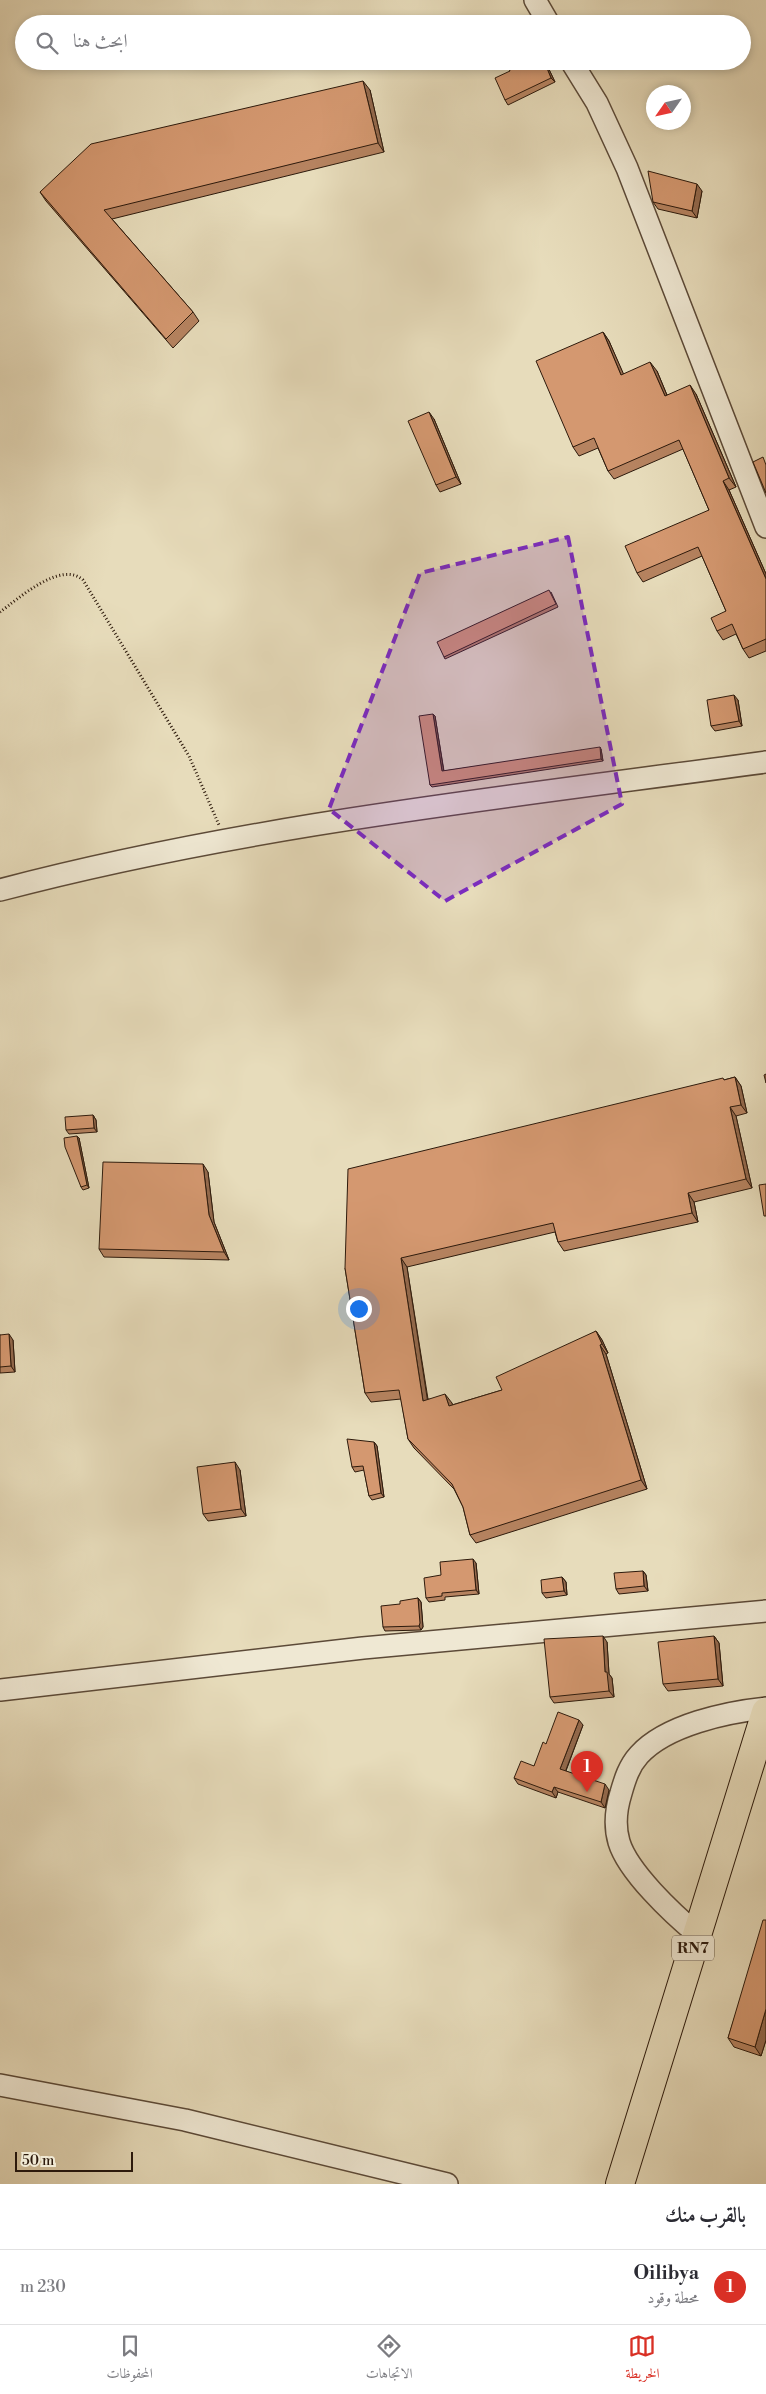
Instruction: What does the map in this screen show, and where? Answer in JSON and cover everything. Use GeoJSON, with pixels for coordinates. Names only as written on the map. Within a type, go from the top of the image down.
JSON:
{"type":"FeatureCollection","features":[{"type":"Feature","properties":{"kind":"highway","name":"RN7"},"geometry":{"type":"LineString","coordinates":[[620,2184],[766,1710]]}},
{"type":"Feature","properties":{"kind":"highway","name":"RN7"},"geometry":{"type":"LineString","coordinates":[[637,2184],[766,1767]]}},
{"type":"Feature","properties":{"kind":"street"},"geometry":{"type":"LineString","coordinates":[[535,0],[544,15]]}},
{"type":"Feature","properties":{"kind":"street"},"geometry":{"type":"LineString","coordinates":[[577,70],[597,103],[627,168],[766,527]]}},
{"type":"Feature","properties":{"kind":"street"},"geometry":{"type":"LineString","coordinates":[[0,890],[119,860],[226,841],[428,809],[766,762]]}},
{"type":"Feature","properties":{"kind":"street"},"geometry":{"type":"LineString","coordinates":[[0,1690],[363,1648],[766,1611]]}},
{"type":"Feature","properties":{"kind":"street"},"geometry":{"type":"LineString","coordinates":[[697,1934],[665,1905],[625,1855],[616,1828],[616,1814],[623,1785],[638,1756],[657,1740],[710,1719],[766,1710]]}},
{"type":"Feature","properties":{"kind":"street"},"geometry":{"type":"LineString","coordinates":[[0,2085],[185,2120],[447,2184]]}},
{"type":"Feature","properties":{"kind":"path"},"geometry":{"type":"LineString","coordinates":[[0,612],[44,581],[65,574],[78,575],[83,580],[189,756],[226,841]]}},
{"type":"Feature","properties":{"kind":"highlighted area"},"geometry":{"type":"Polygon","coordinates":[[[568,537],[622,804],[445,901],[329,809],[420,573],[568,537]]]}},
{"type":"Feature","properties":{"kind":"building"},"geometry":{"type":"Polygon","coordinates":[[[548,70],[551,78],[505,100],[495,78],[510,71],[548,70]]]}},
{"type":"Feature","properties":{"kind":"building"},"geometry":{"type":"Polygon","coordinates":[[[363,81],[378,143],[104,210],[193,312],[166,339],[40,192],[91,144],[363,81]]]}},
{"type":"Feature","properties":{"kind":"building"},"geometry":{"type":"Polygon","coordinates":[[[648,171],[697,184],[692,211],[653,202],[648,171]]]}},
{"type":"Feature","properties":{"kind":"building"},"geometry":{"type":"Polygon","coordinates":[[[603,332],[621,375],[650,362],[665,396],[690,385],[729,478],[723,481],[766,579],[766,639],[743,649],[732,624],[717,631],[711,618],[726,611],[698,547],[637,573],[625,546],[709,510],[679,440],[608,471],[594,438],[573,447],[536,361],[603,332]]]}},
{"type":"Feature","properties":{"kind":"building"},"geometry":{"type":"Polygon","coordinates":[[[429,412],[456,477],[436,485],[408,421],[429,412]]]}},
{"type":"Feature","properties":{"kind":"building"},"geometry":{"type":"Polygon","coordinates":[[[763,457],[766,465],[766,493],[753,462],[763,457]]]}},
{"type":"Feature","properties":{"kind":"building"},"geometry":{"type":"Polygon","coordinates":[[[549,590],[556,604],[444,657],[437,642],[549,590]]]}},
{"type":"Feature","properties":{"kind":"building"},"geometry":{"type":"Polygon","coordinates":[[[734,695],[739,721],[711,726],[707,700],[734,695]]]}},
{"type":"Feature","properties":{"kind":"building"},"geometry":{"type":"Polygon","coordinates":[[[433,714],[442,771],[600,747],[601,759],[430,785],[419,716],[433,714]]]}},
{"type":"Feature","properties":{"kind":"building"},"geometry":{"type":"Polygon","coordinates":[[[735,1077],[741,1105],[730,1107],[746,1179],[688,1193],[692,1213],[558,1242],[553,1223],[401,1258],[423,1401],[445,1394],[449,1406],[502,1390],[496,1377],[596,1331],[602,1344],[600,1345],[641,1480],[470,1535],[463,1507],[452,1484],[408,1439],[399,1390],[365,1393],[345,1268],[348,1169],[723,1078],[724,1080],[735,1077]]]}},
{"type":"Feature","properties":{"kind":"building"},"geometry":{"type":"Polygon","coordinates":[[[93,1115],[94,1128],[66,1130],[65,1117],[93,1115]]]}},
{"type":"Feature","properties":{"kind":"building"},"geometry":{"type":"Polygon","coordinates":[[[77,1136],[87,1185],[81,1187],[65,1147],[64,1138],[77,1136]]]}},
{"type":"Feature","properties":{"kind":"building"},"geometry":{"type":"Polygon","coordinates":[[[103,1162],[203,1164],[209,1215],[224,1252],[99,1249],[103,1162]]]}},
{"type":"Feature","properties":{"kind":"building"},"geometry":{"type":"Polygon","coordinates":[[[766,1184],[766,1216],[764,1216],[759,1185],[766,1184]]]}},
{"type":"Feature","properties":{"kind":"building"},"geometry":{"type":"Polygon","coordinates":[[[9,1334],[11,1366],[0,1367],[0,1335],[9,1334]]]}},
{"type":"Feature","properties":{"kind":"building"},"geometry":{"type":"Polygon","coordinates":[[[347,1439],[374,1442],[381,1493],[369,1496],[363,1466],[352,1467],[347,1439]]]}},
{"type":"Feature","properties":{"kind":"building"},"geometry":{"type":"Polygon","coordinates":[[[235,1462],[241,1509],[203,1514],[197,1467],[235,1462]]]}},
{"type":"Feature","properties":{"kind":"building"},"geometry":{"type":"Polygon","coordinates":[[[473,1559],[476,1590],[442,1593],[442,1596],[426,1598],[424,1578],[441,1575],[440,1562],[473,1559]]]}},
{"type":"Feature","properties":{"kind":"building"},"geometry":{"type":"Polygon","coordinates":[[[643,1571],[644,1586],[616,1589],[614,1573],[643,1571]]]}},
{"type":"Feature","properties":{"kind":"building"},"geometry":{"type":"Polygon","coordinates":[[[562,1577],[564,1591],[542,1593],[541,1580],[562,1577]]]}},
{"type":"Feature","properties":{"kind":"building"},"geometry":{"type":"Polygon","coordinates":[[[418,1598],[419,1626],[383,1627],[381,1606],[400,1604],[400,1601],[418,1598]]]}},
{"type":"Feature","properties":{"kind":"building"},"geometry":{"type":"Polygon","coordinates":[[[603,1636],[605,1672],[607,1672],[609,1691],[550,1697],[544,1639],[603,1636]]]}},
{"type":"Feature","properties":{"kind":"building"},"geometry":{"type":"Polygon","coordinates":[[[714,1636],[718,1679],[663,1684],[658,1642],[714,1636]]]}},
{"type":"Feature","properties":{"kind":"building"},"geometry":{"type":"Polygon","coordinates":[[[558,1712],[579,1720],[560,1769],[605,1784],[601,1802],[554,1787],[552,1792],[514,1778],[521,1761],[534,1766],[543,1742],[546,1744],[558,1712]]]}},
{"type":"Feature","properties":{"kind":"building"},"geometry":{"type":"Polygon","coordinates":[[[763,1920],[766,1920],[766,2009],[755,2047],[728,2038],[763,1920]]]}},
{"type":"Feature","properties":{"kind":"place","name":"Oilibya"},"geometry":{"type":"Point","coordinates":[587,1792]}}]}
